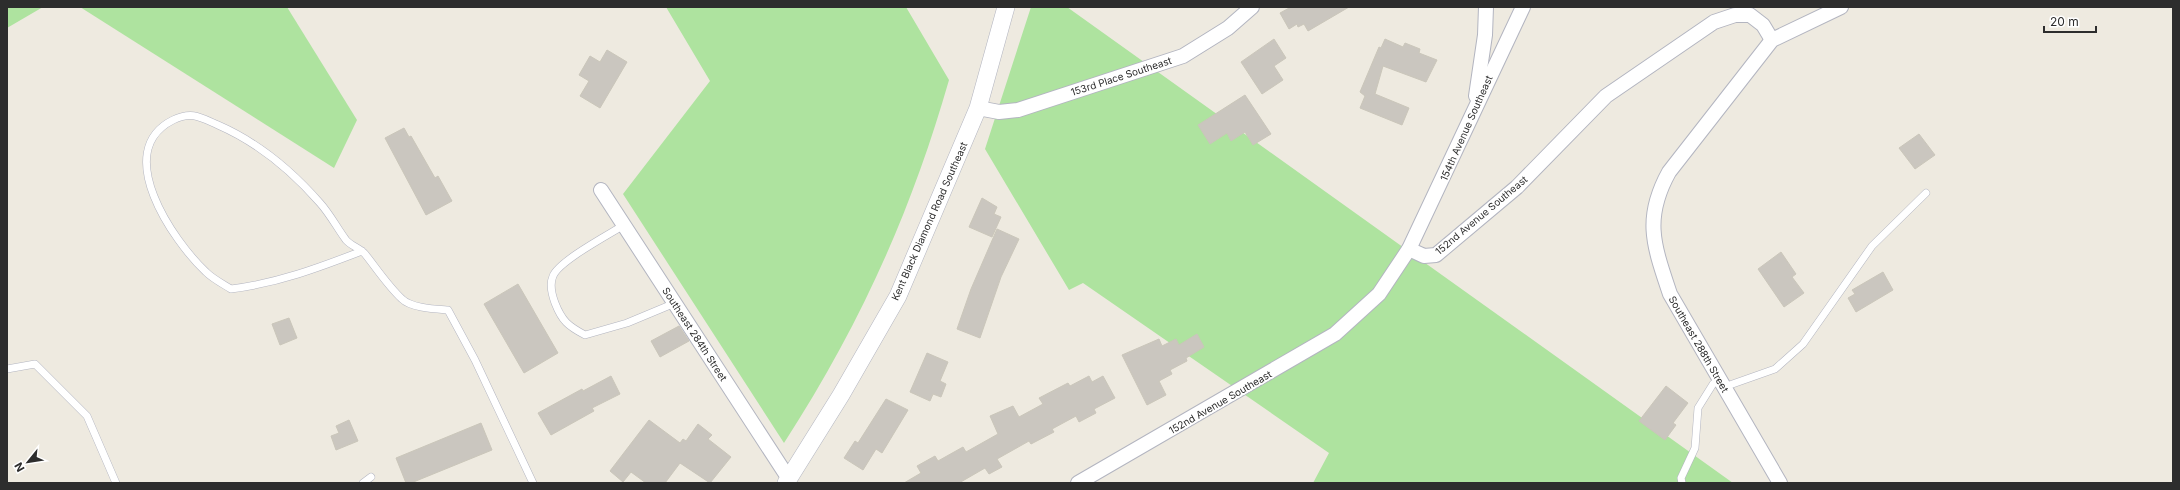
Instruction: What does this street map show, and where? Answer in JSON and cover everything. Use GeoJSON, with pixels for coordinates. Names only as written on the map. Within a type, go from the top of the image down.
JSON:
{"type":"FeatureCollection","features":[{"type":"Feature","properties":{"kind":"street","name":"Kent Black Diamond Road Southeast"},"geometry":{"type":"LineString","coordinates":[[787,481],[898,296],[978,108],[1006,7]]}},
{"type":"Feature","properties":{"kind":"street","name":"153rd Place Southeast"},"geometry":{"type":"LineString","coordinates":[[978,108],[999,112],[1018,110],[1183,56],[1228,28],[1252,7]]}},
{"type":"Feature","properties":{"kind":"street"},"geometry":{"type":"LineString","coordinates":[[1474,108],[1486,35],[1486,7]]}},
{"type":"Feature","properties":{"kind":"street"},"geometry":{"type":"LineString","coordinates":[[1772,40],[1841,7]]}},
{"type":"Feature","properties":{"kind":"street","name":"154th Avenue Southeast"},"geometry":{"type":"LineString","coordinates":[[1409,249],[1441,184],[1519,9]]}},
{"type":"Feature","properties":{"kind":"street","name":"152nd Avenue Southeast"},"geometry":{"type":"LineString","coordinates":[[1078,483],[1335,334],[1365,310],[1380,294],[1409,249],[1424,256],[1436,255],[1517,187],[1606,96],[1714,22],[1735,15],[1750,15],[1763,25],[1772,40]]}},
{"type":"Feature","properties":{"kind":"street","name":"Southeast 288th Street"},"geometry":{"type":"LineString","coordinates":[[1772,40],[1669,172],[1658,192],[1653,217],[1659,262],[1670,294],[1780,483]]}},
{"type":"Feature","properties":{"kind":"street","name":"Southeast 284th Street"},"geometry":{"type":"LineString","coordinates":[[600,190],[675,303],[787,481]]}},
{"type":"Feature","properties":{"kind":"lane"},"geometry":{"type":"LineString","coordinates":[[362,251],[303,274],[256,286],[231,289],[206,273],[171,231],[154,195],[146,168],[148,143],[162,126],[183,115],[195,115],[236,133],[290,171],[321,204],[348,242],[362,251],[402,300],[424,308],[448,310],[475,360],[533,483]]}},
{"type":"Feature","properties":{"kind":"lane"},"geometry":{"type":"LineString","coordinates":[[1682,483],[1681,478],[1695,448],[1698,408],[1713,384],[1722,384],[1775,368],[1803,344],[1872,246],[1926,193]]}},
{"type":"Feature","properties":{"kind":"lane"},"geometry":{"type":"LineString","coordinates":[[624,225],[563,264],[552,276],[551,291],[560,314],[569,327],[585,335],[627,323],[675,303]]}},
{"type":"Feature","properties":{"kind":"lane"},"geometry":{"type":"LineString","coordinates":[[7,369],[35,364],[87,416],[116,483]]}},
{"type":"Feature","properties":{"kind":"lane"},"geometry":{"type":"LineString","coordinates":[[363,483],[371,477]]}},
{"type":"Feature","properties":{"kind":"green space"},"geometry":{"type":"Polygon","coordinates":[[[7,7],[43,7],[7,28],[7,7]]]}},
{"type":"Feature","properties":{"kind":"green space"},"geometry":{"type":"Polygon","coordinates":[[[80,7],[287,7],[357,120],[334,168],[80,7]]]}},
{"type":"Feature","properties":{"kind":"green space"},"geometry":{"type":"Polygon","coordinates":[[[666,7],[906,7],[949,80],[918,177],[880,268],[836,356],[784,443],[623,194],[710,81],[666,7]]]}},
{"type":"Feature","properties":{"kind":"green space"},"geometry":{"type":"Polygon","coordinates":[[[1031,7],[1067,7],[1733,483],[1313,483],[1329,453],[1083,283],[1069,290],[985,149],[1031,7]]]}},
{"type":"Feature","properties":{"kind":"building"},"geometry":{"type":"Polygon","coordinates":[[[1291,7],[1349,7],[1308,31],[1304,24],[1298,27],[1297,24],[1289,29],[1280,13],[1291,7]]]}},
{"type":"Feature","properties":{"kind":"building"},"geometry":{"type":"Polygon","coordinates":[[[1274,39],[1286,58],[1274,66],[1283,80],[1262,94],[1241,62],[1274,39]]]}},
{"type":"Feature","properties":{"kind":"building"},"geometry":{"type":"Polygon","coordinates":[[[1385,39],[1403,47],[1405,43],[1420,49],[1419,53],[1437,60],[1426,82],[1383,66],[1375,94],[1409,108],[1402,125],[1360,108],[1365,96],[1360,92],[1379,47],[1381,48],[1385,39]]]}},
{"type":"Feature","properties":{"kind":"building"},"geometry":{"type":"Polygon","coordinates":[[[607,50],[627,62],[600,108],[580,96],[589,81],[579,75],[590,56],[600,62],[607,50]]]}},
{"type":"Feature","properties":{"kind":"building"},"geometry":{"type":"Polygon","coordinates":[[[1245,95],[1271,134],[1253,145],[1245,132],[1231,141],[1227,133],[1210,144],[1198,125],[1245,95]]]}},
{"type":"Feature","properties":{"kind":"building"},"geometry":{"type":"Polygon","coordinates":[[[404,128],[409,137],[411,136],[435,178],[438,176],[452,201],[426,215],[385,138],[404,128]]]}},
{"type":"Feature","properties":{"kind":"building"},"geometry":{"type":"Polygon","coordinates":[[[1919,134],[1935,155],[1915,169],[1899,148],[1919,134]]]}},
{"type":"Feature","properties":{"kind":"building"},"geometry":{"type":"Polygon","coordinates":[[[982,198],[997,207],[994,214],[1001,217],[992,237],[969,227],[982,198]]]}},
{"type":"Feature","properties":{"kind":"building"},"geometry":{"type":"Polygon","coordinates":[[[997,229],[1019,239],[1001,277],[980,338],[957,329],[971,289],[997,229]]]}},
{"type":"Feature","properties":{"kind":"building"},"geometry":{"type":"Polygon","coordinates":[[[1781,252],[1796,274],[1792,277],[1804,293],[1784,307],[1758,269],[1781,252]]]}},
{"type":"Feature","properties":{"kind":"building"},"geometry":{"type":"Polygon","coordinates":[[[1883,272],[1893,290],[1856,312],[1848,298],[1855,294],[1852,290],[1883,272]]]}},
{"type":"Feature","properties":{"kind":"building"},"geometry":{"type":"Polygon","coordinates":[[[518,284],[558,353],[524,373],[484,304],[518,284]]]}},
{"type":"Feature","properties":{"kind":"building"},"geometry":{"type":"Polygon","coordinates":[[[289,318],[297,338],[280,345],[272,324],[289,318]]]}},
{"type":"Feature","properties":{"kind":"building"},"geometry":{"type":"Polygon","coordinates":[[[679,326],[689,341],[660,357],[651,341],[679,326]]]}},
{"type":"Feature","properties":{"kind":"building"},"geometry":{"type":"Polygon","coordinates":[[[1197,334],[1204,347],[1186,358],[1187,361],[1170,370],[1172,374],[1159,381],[1166,395],[1147,405],[1122,355],[1159,339],[1162,346],[1176,339],[1179,345],[1197,334]]]}},
{"type":"Feature","properties":{"kind":"building"},"geometry":{"type":"Polygon","coordinates":[[[927,353],[948,362],[940,381],[946,384],[941,397],[933,394],[930,401],[910,392],[927,353]]]}},
{"type":"Feature","properties":{"kind":"building"},"geometry":{"type":"Polygon","coordinates":[[[611,376],[620,394],[592,408],[594,411],[551,435],[538,413],[582,389],[583,391],[611,376]]]}},
{"type":"Feature","properties":{"kind":"building"},"geometry":{"type":"Polygon","coordinates":[[[1089,376],[1092,382],[1103,376],[1115,398],[1094,409],[1096,413],[1079,422],[1076,416],[1052,429],[1054,432],[1031,444],[1029,441],[997,459],[1002,467],[989,474],[985,468],[959,483],[904,483],[921,473],[917,466],[935,456],[938,461],[963,447],[966,452],[998,434],[990,416],[1013,406],[1019,417],[1043,404],[1039,398],[1068,383],[1070,386],[1089,376]]]}},
{"type":"Feature","properties":{"kind":"building"},"geometry":{"type":"Polygon","coordinates":[[[1666,386],[1688,403],[1673,423],[1676,425],[1665,440],[1639,421],[1666,386]]]}},
{"type":"Feature","properties":{"kind":"building"},"geometry":{"type":"Polygon","coordinates":[[[886,399],[908,410],[882,453],[876,449],[863,470],[844,458],[855,441],[858,443],[886,399]]]}},
{"type":"Feature","properties":{"kind":"building"},"geometry":{"type":"Polygon","coordinates":[[[349,420],[358,441],[336,450],[331,436],[339,433],[336,426],[349,420]]]}},
{"type":"Feature","properties":{"kind":"building"},"geometry":{"type":"Polygon","coordinates":[[[649,420],[680,443],[683,439],[686,441],[698,424],[712,435],[708,439],[731,457],[710,483],[680,463],[665,483],[646,483],[631,472],[623,482],[610,471],[649,420]]]}},
{"type":"Feature","properties":{"kind":"building"},"geometry":{"type":"Polygon","coordinates":[[[481,423],[492,450],[411,483],[406,483],[396,458],[481,423]]]}}]}
